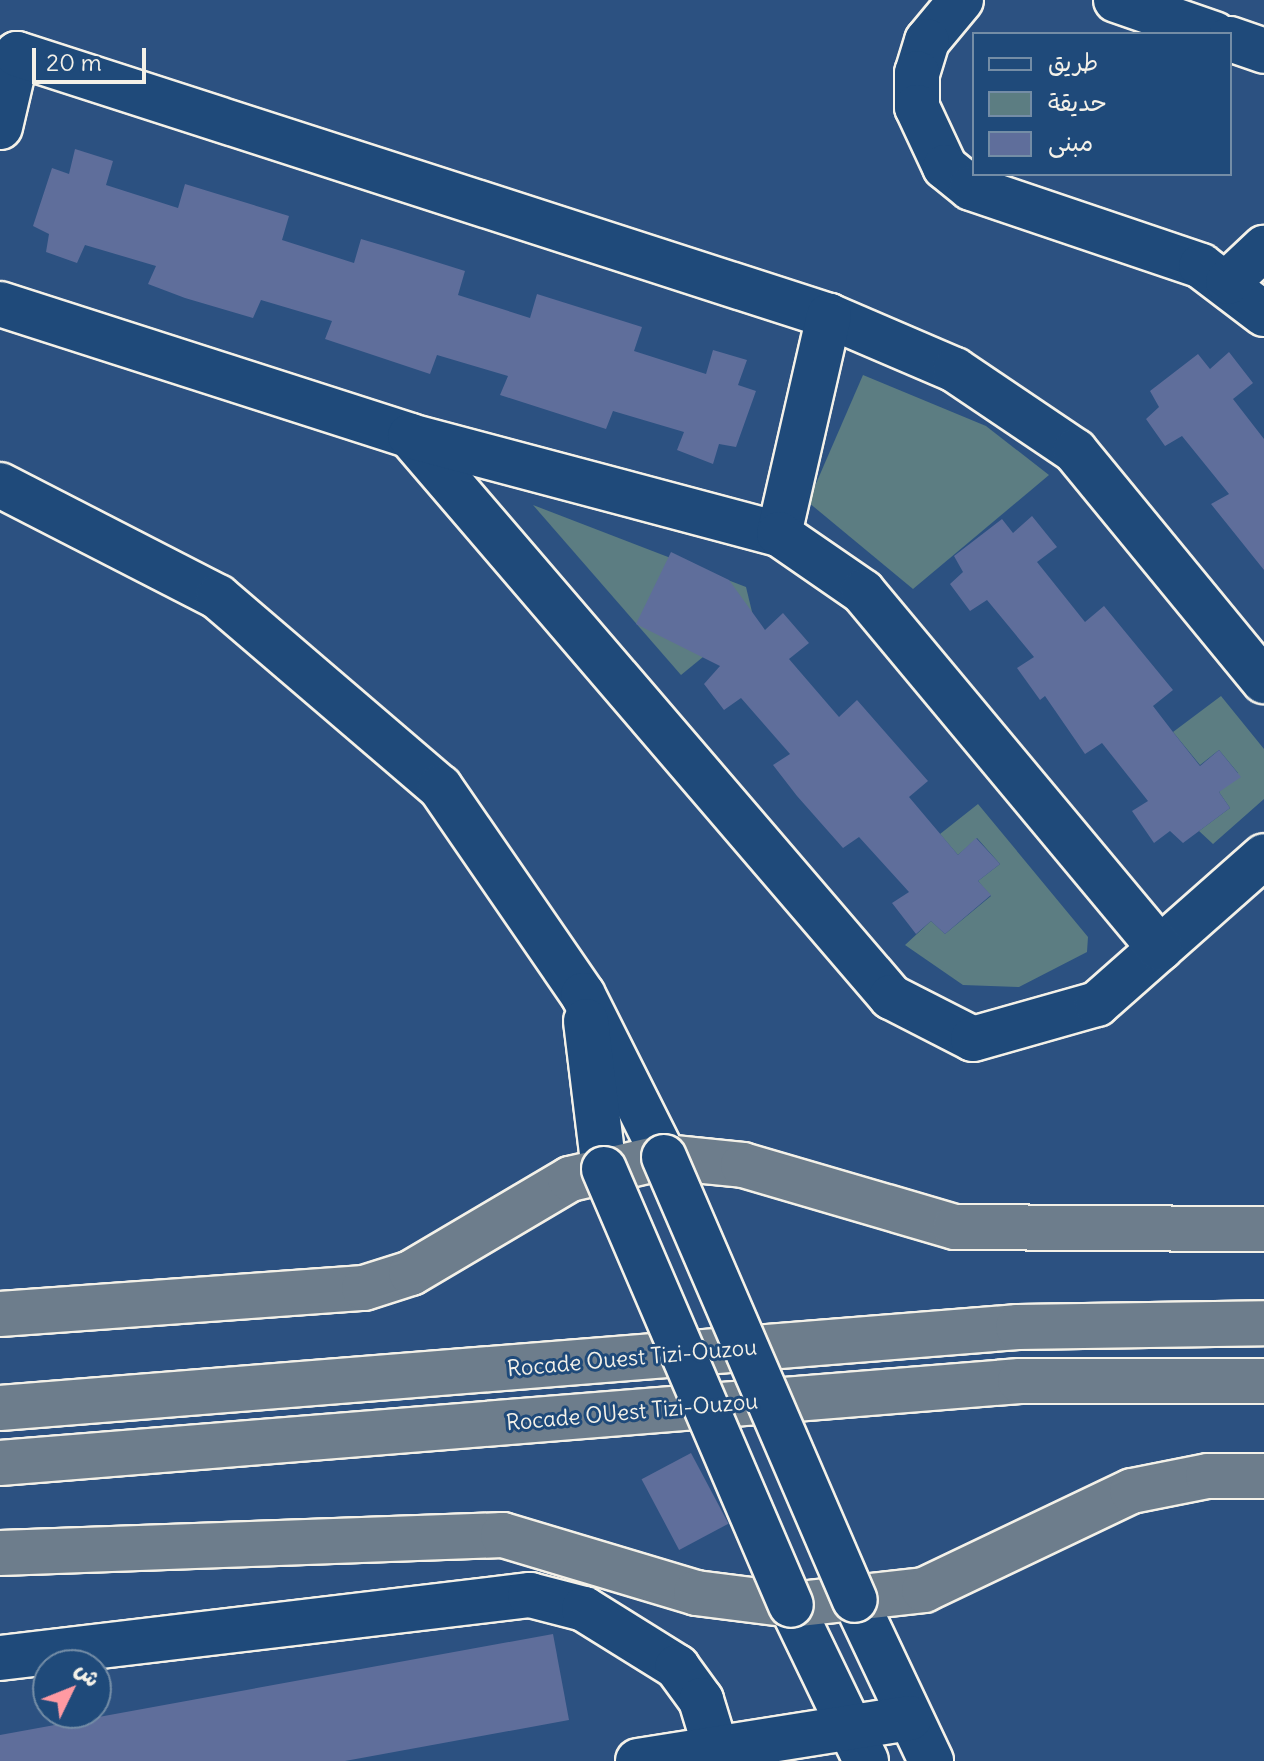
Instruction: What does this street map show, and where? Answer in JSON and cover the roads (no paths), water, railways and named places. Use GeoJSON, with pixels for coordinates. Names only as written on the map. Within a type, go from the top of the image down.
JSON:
{"type":"FeatureCollection","features":[{"type":"Feature","properties":{"kind":"highway"},"geometry":{"type":"LineString","coordinates":[[0,1314],[364,1288],[411,1273],[540,1193],[604,1169],[664,1157],[743,1165],[955,1227],[1264,1229]]}},
{"type":"Feature","properties":{"kind":"highway","name":"Rocade Ouest Tizi-Ouzou"},"geometry":{"type":"LineString","coordinates":[[0,1408],[1018,1327],[1264,1323]]}},
{"type":"Feature","properties":{"kind":"highway","name":"Rocade OUest Tizi-Ouzou"},"geometry":{"type":"LineString","coordinates":[[0,1463],[1020,1381],[1264,1381]]}},
{"type":"Feature","properties":{"kind":"highway"},"geometry":{"type":"LineString","coordinates":[[0,1553],[503,1535],[696,1593],[791,1605],[855,1600],[952,1581],[1132,1491],[1208,1476],[1264,1476]]}},
{"type":"Feature","properties":{"kind":"street"},"geometry":{"type":"LineString","coordinates":[[961,0],[927,41],[917,73],[917,107],[945,167],[971,188],[1172,254],[1228,282],[1264,314]]}},
{"type":"Feature","properties":{"kind":"street"},"geometry":{"type":"LineString","coordinates":[[1116,0],[1208,32]]}},
{"type":"Feature","properties":{"kind":"street"},"geometry":{"type":"LineString","coordinates":[[1232,40],[1264,51]]}},
{"type":"Feature","properties":{"kind":"street"},"geometry":{"type":"LineString","coordinates":[[0,127],[9,51],[829,316],[955,370],[1075,451],[1264,681]]}},
{"type":"Feature","properties":{"kind":"street"},"geometry":{"type":"LineString","coordinates":[[1228,282],[1264,248]]}},
{"type":"Feature","properties":{"kind":"street"},"geometry":{"type":"LineString","coordinates":[[0,304],[410,436],[779,534],[863,592],[1160,949]]}},
{"type":"Feature","properties":{"kind":"street"},"geometry":{"type":"LineString","coordinates":[[779,534],[829,316]]}},
{"type":"Feature","properties":{"kind":"street"},"geometry":{"type":"LineString","coordinates":[[410,436],[891,997],[973,1039],[1097,1004],[1264,856]]}},
{"type":"Feature","properties":{"kind":"street"},"geometry":{"type":"LineString","coordinates":[[0,485],[218,597],[440,787],[583,995],[664,1157],[855,1600],[931,1761]]}},
{"type":"Feature","properties":{"kind":"street"},"geometry":{"type":"LineString","coordinates":[[583,995],[604,1169],[791,1605],[858,1744]]}},
{"type":"Feature","properties":{"kind":"street"},"geometry":{"type":"LineString","coordinates":[[0,1658],[530,1595],[584,1609],[677,1667],[701,1700],[716,1749]]}},
{"type":"Feature","properties":{"kind":"street"},"geometry":{"type":"LineString","coordinates":[[638,1761],[716,1749],[858,1744],[910,1718]]}}]}
